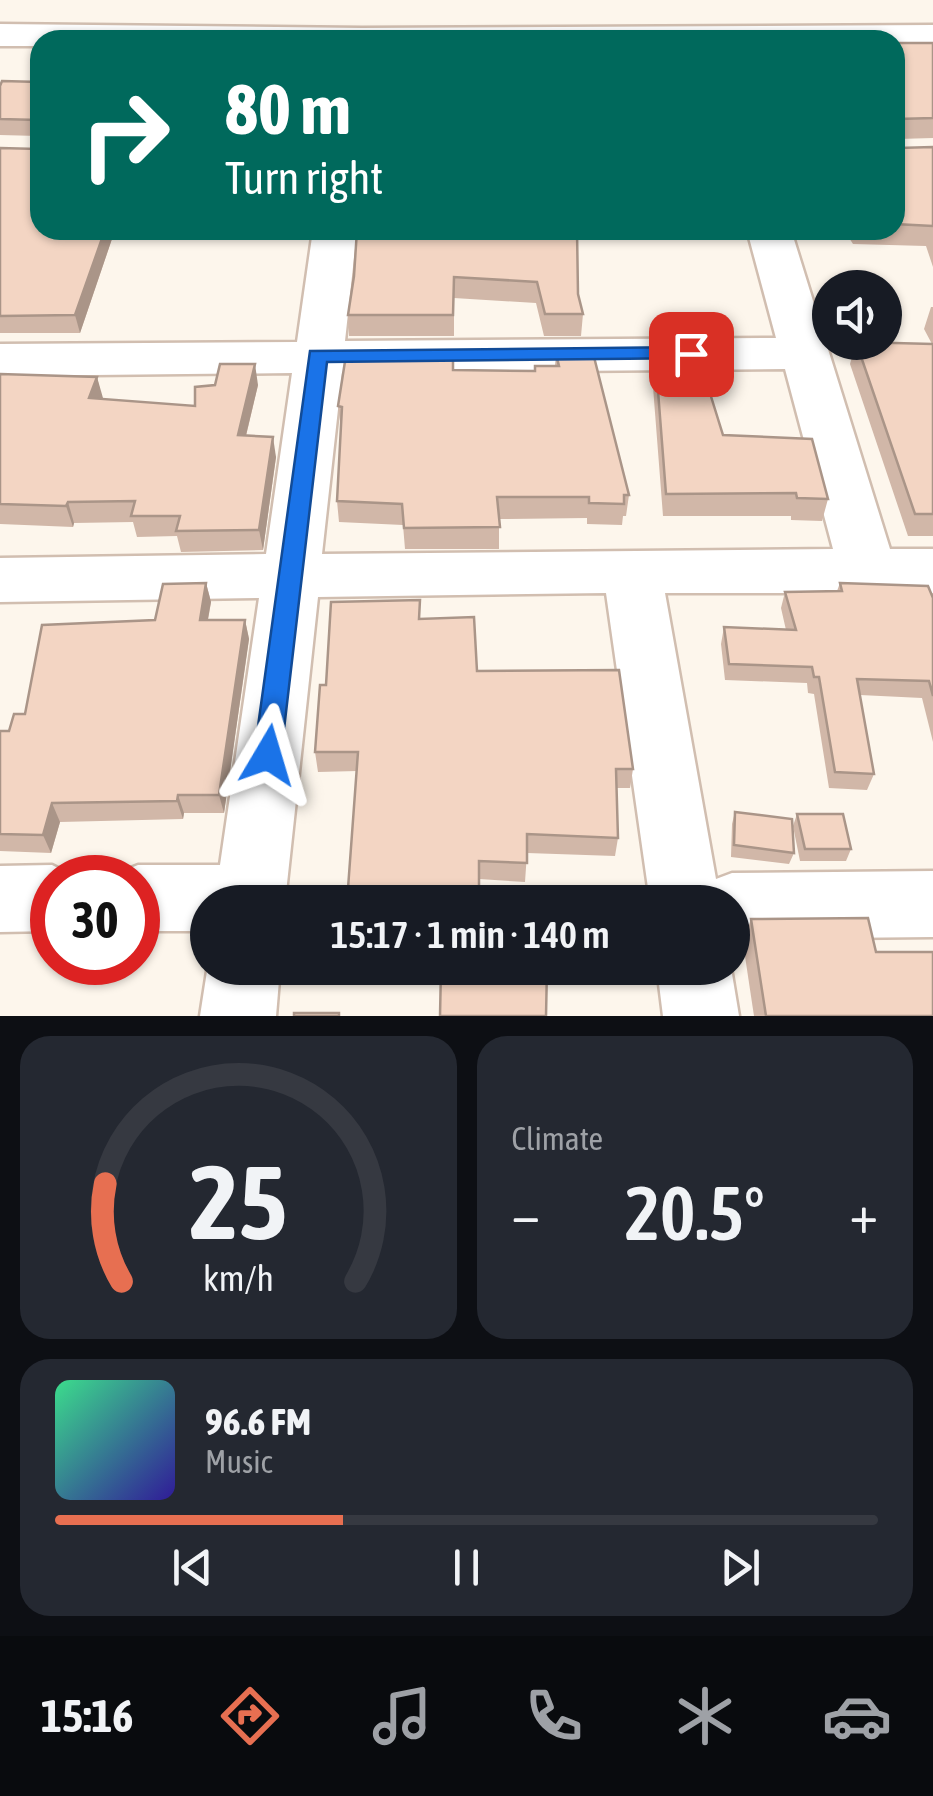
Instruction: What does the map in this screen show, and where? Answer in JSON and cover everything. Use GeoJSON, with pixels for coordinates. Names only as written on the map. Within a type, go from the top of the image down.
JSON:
{"type":"FeatureCollection","features":[{"type":"Feature","properties":{"kind":"street"},"geometry":{"type":"LineString","coordinates":[[0,18],[9,0]]}},
{"type":"Feature","properties":{"kind":"street"},"geometry":{"type":"LineString","coordinates":[[215,30],[223,0]]}},
{"type":"Feature","properties":{"kind":"street"},"geometry":{"type":"LineString","coordinates":[[564,0],[567,30]]}},
{"type":"Feature","properties":{"kind":"street"},"geometry":{"type":"LineString","coordinates":[[928,0],[933,8]]}},
{"type":"Feature","properties":{"kind":"street"},"geometry":{"type":"LineString","coordinates":[[0,34],[30,35]]}},
{"type":"Feature","properties":{"kind":"street"},"geometry":{"type":"LineString","coordinates":[[905,36],[933,36]]}},
{"type":"Feature","properties":{"kind":"street"},"geometry":{"type":"LineString","coordinates":[[252,885],[334,240]]}},
{"type":"Feature","properties":{"kind":"street"},"geometry":{"type":"LineString","coordinates":[[772,240],[868,571]]}},
{"type":"Feature","properties":{"kind":"street"},"geometry":{"type":"LineString","coordinates":[[0,360],[803,353]]}},
{"type":"Feature","properties":{"kind":"street"},"geometry":{"type":"LineString","coordinates":[[632,571],[681,885]]}},
{"type":"Feature","properties":{"kind":"street"},"geometry":{"type":"LineString","coordinates":[[0,580],[933,571]]}},
{"type":"Feature","properties":{"kind":"street"},"geometry":{"type":"LineString","coordinates":[[0,899],[30,898]]}},
{"type":"Feature","properties":{"kind":"street"},"geometry":{"type":"LineString","coordinates":[[160,903],[190,910]]}},
{"type":"Feature","properties":{"kind":"street"},"geometry":{"type":"LineString","coordinates":[[750,906],[933,904]]}},
{"type":"Feature","properties":{"kind":"street"},"geometry":{"type":"LineString","coordinates":[[238,1016],[241,985]]}},
{"type":"Feature","properties":{"kind":"street"},"geometry":{"type":"LineString","coordinates":[[696,985],[701,1016]]}},
{"type":"Feature","properties":{"kind":"building"},"geometry":{"type":"Polygon","coordinates":[[[905,43],[933,43],[933,118],[905,119],[905,43]]]}},
{"type":"Feature","properties":{"kind":"building"},"geometry":{"type":"Polygon","coordinates":[[[2,81],[30,82],[30,120],[0,119],[2,81]]]}},
{"type":"Feature","properties":{"kind":"building"},"geometry":{"type":"Polygon","coordinates":[[[933,147],[933,226],[905,225],[905,148],[933,147]]]}},
{"type":"Feature","properties":{"kind":"building"},"geometry":{"type":"Polygon","coordinates":[[[0,148],[30,149],[30,240],[101,240],[75,315],[0,316],[0,148]]]}},
{"type":"Feature","properties":{"kind":"building"},"geometry":{"type":"Polygon","coordinates":[[[356,240],[577,240],[578,294],[583,314],[545,314],[537,282],[454,277],[453,315],[348,315],[356,240]]]}},
{"type":"Feature","properties":{"kind":"building"},"geometry":{"type":"Polygon","coordinates":[[[902,343],[933,344],[933,514],[915,514],[862,360],[902,360],[902,343]]]}},
{"type":"Feature","properties":{"kind":"building"},"geometry":{"type":"Polygon","coordinates":[[[703,351],[709,390],[723,435],[812,439],[828,499],[797,498],[796,493],[666,494],[655,352],[703,351]]]}},
{"type":"Feature","properties":{"kind":"building"},"geometry":{"type":"Polygon","coordinates":[[[593,353],[629,495],[624,495],[624,504],[589,503],[589,497],[497,497],[500,527],[404,528],[402,504],[337,501],[342,407],[338,406],[346,355],[453,354],[453,370],[535,371],[535,366],[559,366],[556,354],[593,353]]]}},
{"type":"Feature","properties":{"kind":"building"},"geometry":{"type":"Polygon","coordinates":[[[220,364],[255,364],[238,435],[273,437],[259,530],[176,531],[180,516],[131,516],[135,501],[68,502],[66,506],[0,504],[0,374],[97,377],[89,398],[195,406],[195,387],[215,385],[220,364]]]}},
{"type":"Feature","properties":{"kind":"building"},"geometry":{"type":"Polygon","coordinates":[[[206,583],[200,620],[245,620],[219,795],[178,795],[177,801],[52,803],[43,835],[0,834],[0,731],[9,731],[14,714],[25,714],[42,625],[155,620],[163,584],[206,583]]]}},
{"type":"Feature","properties":{"kind":"building"},"geometry":{"type":"Polygon","coordinates":[[[840,583],[928,586],[933,598],[933,696],[929,681],[857,679],[874,774],[835,772],[819,677],[814,677],[812,667],[729,664],[724,627],[796,630],[785,592],[842,591],[840,583]]]}},
{"type":"Feature","properties":{"kind":"building"},"geometry":{"type":"Polygon","coordinates":[[[420,600],[419,619],[474,617],[477,671],[619,670],[633,769],[616,769],[618,838],[527,834],[527,863],[479,861],[479,885],[348,885],[358,752],[315,752],[320,685],[326,685],[331,602],[420,600]]]}},
{"type":"Feature","properties":{"kind":"building"},"geometry":{"type":"Polygon","coordinates":[[[735,812],[792,819],[794,853],[734,845],[735,812]]]}},
{"type":"Feature","properties":{"kind":"building"},"geometry":{"type":"Polygon","coordinates":[[[797,814],[843,814],[851,849],[805,849],[797,814]]]}},
{"type":"Feature","properties":{"kind":"building"},"geometry":{"type":"Polygon","coordinates":[[[868,918],[876,952],[933,952],[933,1016],[766,1016],[751,919],[868,918]]]}},
{"type":"Feature","properties":{"kind":"building"},"geometry":{"type":"Polygon","coordinates":[[[441,985],[547,985],[546,1016],[440,1016],[441,985]]]}},
{"type":"Feature","properties":{"kind":"building"},"geometry":{"type":"Polygon","coordinates":[[[339,1013],[339,1016],[294,1016],[339,1013]]]}},
{"type":"Feature","properties":{"kind":"route"},"geometry":{"type":"LineString","coordinates":[[268,755],[317,355],[691,354]]}}]}
